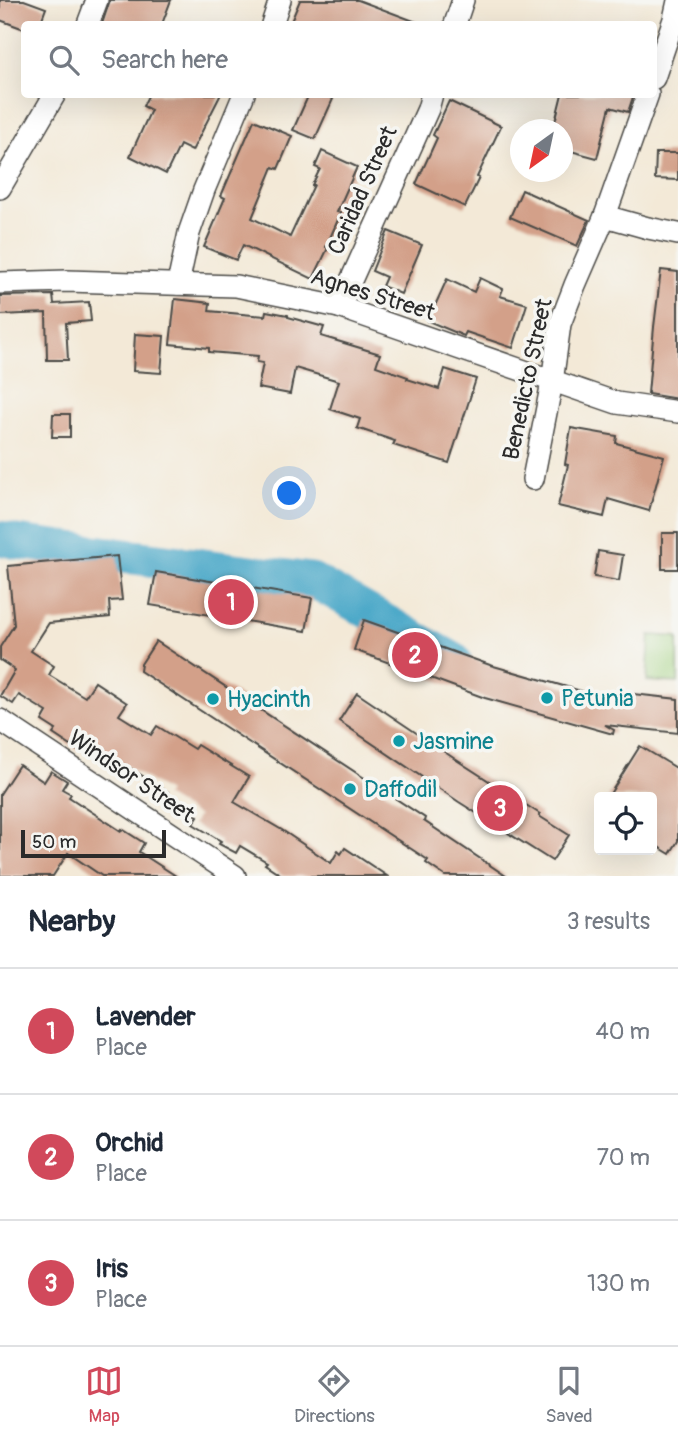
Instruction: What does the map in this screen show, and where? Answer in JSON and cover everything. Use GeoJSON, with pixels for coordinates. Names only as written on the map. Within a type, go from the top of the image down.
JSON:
{"type":"FeatureCollection","features":[{"type":"Feature","properties":{"kind":"street"},"geometry":{"type":"LineString","coordinates":[[89,21],[97,0]]}},
{"type":"Feature","properties":{"kind":"street"},"geometry":{"type":"LineString","coordinates":[[272,21],[280,0]]}},
{"type":"Feature","properties":{"kind":"street"},"geometry":{"type":"LineString","coordinates":[[456,21],[463,0]]}},
{"type":"Feature","properties":{"kind":"street"},"geometry":{"type":"LineString","coordinates":[[657,67],[678,1]]}},
{"type":"Feature","properties":{"kind":"street"},"geometry":{"type":"LineString","coordinates":[[0,188],[53,98]]}},
{"type":"Feature","properties":{"kind":"street"},"geometry":{"type":"LineString","coordinates":[[178,284],[189,233],[242,98]]}},
{"type":"Feature","properties":{"kind":"street","name":"Caridad Street"},"geometry":{"type":"LineString","coordinates":[[339,307],[431,98]]}},
{"type":"Feature","properties":{"kind":"street","name":"Benedicto Street"},"geometry":{"type":"LineString","coordinates":[[533,479],[560,324],[605,216],[647,98]]}},
{"type":"Feature","properties":{"kind":"street"},"geometry":{"type":"LineString","coordinates":[[605,216],[648,229],[678,234]]}},
{"type":"Feature","properties":{"kind":"street","name":"Agnes Street"},"geometry":{"type":"LineString","coordinates":[[0,283],[67,281],[236,286],[339,307],[617,403],[678,412]]}},
{"type":"Feature","properties":{"kind":"street","name":"Windsor Street"},"geometry":{"type":"LineString","coordinates":[[0,720],[235,876]]}},
{"type":"Feature","properties":{"kind":"green space"},"geometry":{"type":"Polygon","coordinates":[[[650,635],[678,637],[678,683],[647,681],[650,635]]]}},
{"type":"Feature","properties":{"kind":"building"},"geometry":{"type":"Polygon","coordinates":[[[0,0],[24,0],[46,8],[41,21],[21,21],[21,28],[0,20],[0,0]]]}},
{"type":"Feature","properties":{"kind":"building"},"geometry":{"type":"Polygon","coordinates":[[[110,0],[171,0],[163,21],[103,21],[110,0]]]}},
{"type":"Feature","properties":{"kind":"building"},"geometry":{"type":"Polygon","coordinates":[[[300,0],[358,0],[414,21],[291,21],[300,0]]]}},
{"type":"Feature","properties":{"kind":"building"},"geometry":{"type":"Polygon","coordinates":[[[147,98],[219,98],[192,151],[180,145],[166,174],[130,156],[151,110],[143,106],[147,98]]]}},
{"type":"Feature","properties":{"kind":"building"},"geometry":{"type":"Polygon","coordinates":[[[307,98],[333,99],[315,139],[293,130],[307,98]]]}},
{"type":"Feature","properties":{"kind":"building"},"geometry":{"type":"Polygon","coordinates":[[[561,98],[633,98],[628,112],[610,107],[597,158],[573,152],[573,119],[556,119],[561,98]]]}},
{"type":"Feature","properties":{"kind":"building"},"geometry":{"type":"Polygon","coordinates":[[[449,101],[501,126],[465,207],[416,184],[437,138],[433,135],[449,101]]]}},
{"type":"Feature","properties":{"kind":"building"},"geometry":{"type":"Polygon","coordinates":[[[254,120],[292,136],[278,169],[273,167],[252,218],[290,237],[320,169],[315,167],[322,151],[357,167],[337,212],[341,213],[326,247],[328,248],[313,279],[243,245],[236,260],[204,247],[225,198],[221,196],[254,120]]]}},
{"type":"Feature","properties":{"kind":"building"},"geometry":{"type":"Polygon","coordinates":[[[656,153],[678,153],[678,180],[655,179],[656,153]]]}},
{"type":"Feature","properties":{"kind":"building"},"geometry":{"type":"Polygon","coordinates":[[[522,190],[589,220],[577,246],[510,217],[522,190]]]}},
{"type":"Feature","properties":{"kind":"building"},"geometry":{"type":"Polygon","coordinates":[[[388,231],[422,245],[401,294],[382,286],[386,277],[372,271],[388,231]]]}},
{"type":"Feature","properties":{"kind":"building"},"geometry":{"type":"Polygon","coordinates":[[[661,270],[678,272],[678,399],[648,394],[661,270]]]}},
{"type":"Feature","properties":{"kind":"building"},"geometry":{"type":"Polygon","coordinates":[[[480,278],[503,289],[500,296],[527,304],[513,348],[466,332],[464,336],[428,321],[447,279],[474,292],[480,278]]]}},
{"type":"Feature","properties":{"kind":"building"},"geometry":{"type":"Polygon","coordinates":[[[53,295],[54,304],[89,302],[91,321],[66,323],[68,360],[47,360],[46,313],[0,315],[0,296],[53,295]]]}},
{"type":"Feature","properties":{"kind":"building"},"geometry":{"type":"Polygon","coordinates":[[[175,299],[210,303],[209,311],[265,316],[266,311],[324,327],[321,336],[380,354],[376,366],[439,389],[445,369],[476,379],[449,463],[393,445],[395,441],[357,428],[360,419],[330,409],[339,381],[295,368],[290,394],[258,388],[263,363],[257,362],[258,356],[209,352],[209,348],[170,344],[175,299]]]}},
{"type":"Feature","properties":{"kind":"building"},"geometry":{"type":"Polygon","coordinates":[[[135,334],[164,336],[161,373],[133,371],[135,334]]]}},
{"type":"Feature","properties":{"kind":"building"},"geometry":{"type":"Polygon","coordinates":[[[53,414],[70,414],[70,437],[52,437],[53,414]]]}},
{"type":"Feature","properties":{"kind":"building"},"geometry":{"type":"Polygon","coordinates":[[[571,428],[617,436],[616,443],[664,456],[649,511],[608,499],[604,517],[558,506],[568,465],[565,464],[571,428]]]}},
{"type":"Feature","properties":{"kind":"building"},"geometry":{"type":"Polygon","coordinates":[[[662,533],[678,533],[678,569],[662,569],[662,533]]]}},
{"type":"Feature","properties":{"kind":"building"},"geometry":{"type":"Polygon","coordinates":[[[598,551],[623,555],[619,581],[594,577],[598,551]]]}},
{"type":"Feature","properties":{"kind":"building"},"geometry":{"type":"Polygon","coordinates":[[[117,556],[122,600],[109,601],[110,617],[49,623],[31,651],[54,666],[49,675],[85,697],[95,682],[127,703],[119,715],[151,735],[157,726],[194,749],[197,745],[249,777],[234,802],[331,863],[338,851],[341,854],[345,848],[387,876],[283,876],[265,864],[267,862],[240,846],[236,853],[219,844],[221,841],[193,824],[198,816],[165,796],[168,792],[125,765],[122,770],[79,746],[77,750],[53,734],[56,730],[42,721],[47,712],[19,695],[13,704],[0,696],[15,670],[0,660],[0,647],[14,625],[8,566],[117,556]]]}},
{"type":"Feature","properties":{"kind":"building"},"geometry":{"type":"Polygon","coordinates":[[[156,572],[312,598],[306,631],[150,605],[156,572]]]}},
{"type":"Feature","properties":{"kind":"building"},"geometry":{"type":"Polygon","coordinates":[[[364,620],[490,665],[623,703],[624,693],[678,699],[678,733],[605,725],[614,730],[613,734],[485,698],[354,650],[364,620]]]}},
{"type":"Feature","properties":{"kind":"building"},"geometry":{"type":"Polygon","coordinates":[[[156,641],[425,818],[424,821],[506,876],[445,876],[426,863],[428,860],[140,671],[141,664],[156,641]]]}},
{"type":"Feature","properties":{"kind":"building"},"geometry":{"type":"Polygon","coordinates":[[[357,693],[569,835],[552,861],[339,721],[357,693]]]}},
{"type":"Feature","properties":{"kind":"building"},"geometry":{"type":"Polygon","coordinates":[[[640,746],[678,769],[678,841],[670,854],[657,846],[657,792],[611,792],[640,746]]]}},
{"type":"Feature","properties":{"kind":"building"},"geometry":{"type":"Polygon","coordinates":[[[19,765],[44,782],[51,771],[67,781],[62,789],[71,794],[69,797],[144,843],[139,852],[176,876],[102,876],[68,853],[53,876],[0,876],[0,794],[19,765]]]}},
{"type":"Feature","properties":{"kind":"waterway"},"geometry":{"type":"LineString","coordinates":[[0,538],[312,580],[454,660]]}},
{"type":"Feature","properties":{"kind":"place","name":"Lavender"},"geometry":{"type":"Point","coordinates":[231,602]}},
{"type":"Feature","properties":{"kind":"place","name":"Orchid"},"geometry":{"type":"Point","coordinates":[415,655]}},
{"type":"Feature","properties":{"kind":"place","name":"Petunia"},"geometry":{"type":"Point","coordinates":[547,698]}},
{"type":"Feature","properties":{"kind":"place","name":"Hyacinth"},"geometry":{"type":"Point","coordinates":[213,699]}},
{"type":"Feature","properties":{"kind":"place","name":"Jasmine"},"geometry":{"type":"Point","coordinates":[399,741]}},
{"type":"Feature","properties":{"kind":"place","name":"Daffodil"},"geometry":{"type":"Point","coordinates":[350,789]}},
{"type":"Feature","properties":{"kind":"place","name":"Iris"},"geometry":{"type":"Point","coordinates":[500,808]}}]}
